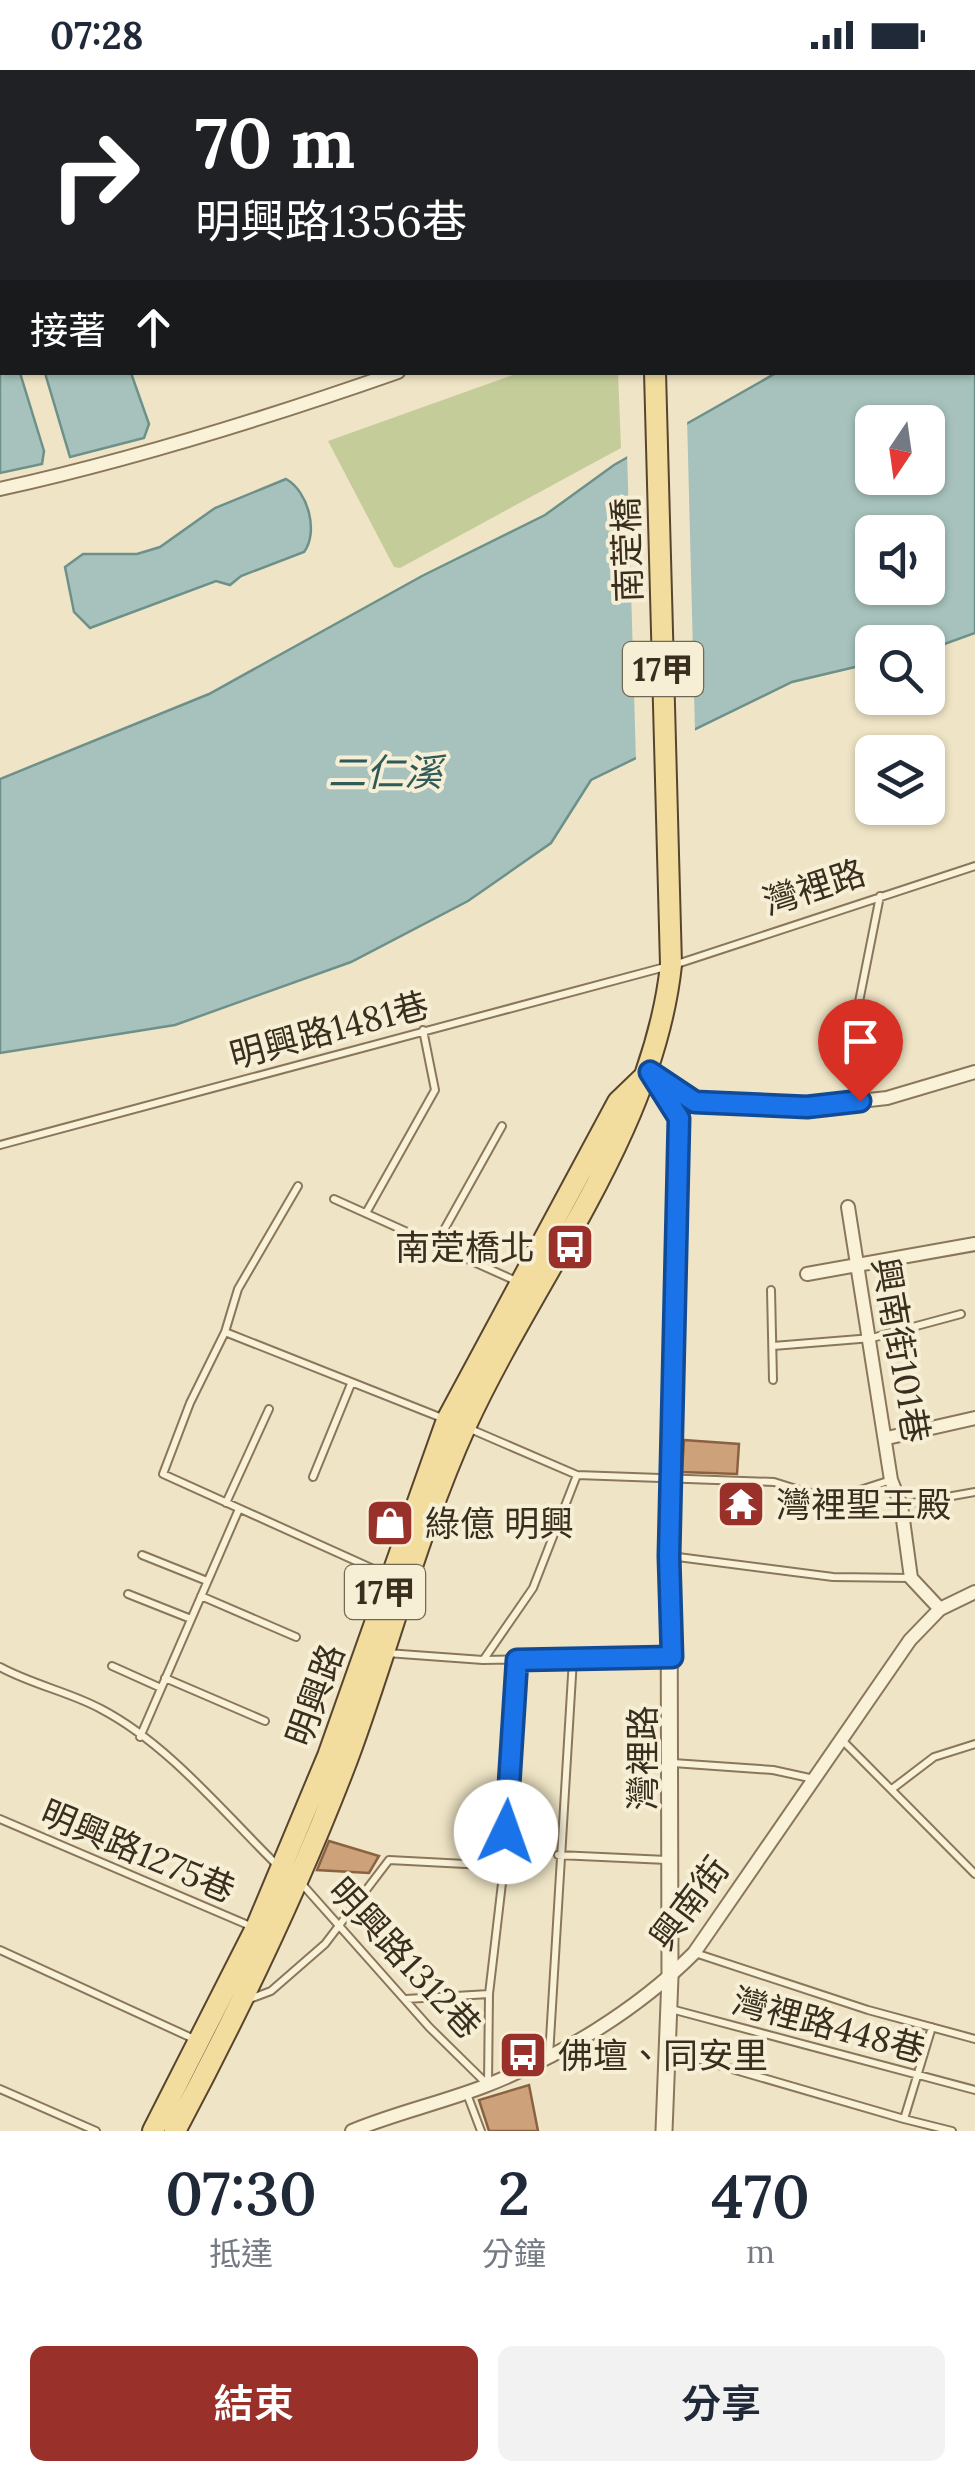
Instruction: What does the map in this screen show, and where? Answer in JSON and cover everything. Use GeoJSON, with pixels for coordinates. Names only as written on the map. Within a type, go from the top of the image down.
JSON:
{"type":"FeatureCollection","features":[{"type":"Feature","properties":{"kind":"main road","name":"南萣橋"},"geometry":{"type":"LineString","coordinates":[[654,375],[672,966]]}},
{"type":"Feature","properties":{"kind":"main road","name":"明興路"},"geometry":{"type":"LineString","coordinates":[[153,2131],[256,1928],[289,1874],[386,1652],[456,1423],[650,1072],[672,966]]}},
{"type":"Feature","properties":{"kind":"main road","name":"明興路"},"geometry":{"type":"LineString","coordinates":[[175,2131],[242,2002],[390,1576],[518,1281],[618,1102],[650,1072]]}},
{"type":"Feature","properties":{"kind":"street"},"geometry":{"type":"LineString","coordinates":[[0,489],[83,471],[302,406],[390,375]]}},
{"type":"Feature","properties":{"kind":"street"},"geometry":{"type":"LineString","coordinates":[[650,1072],[695,1102],[807,1107],[887,1098],[975,1072]]}},
{"type":"Feature","properties":{"kind":"street","name":"灣裡路"},"geometry":{"type":"LineString","coordinates":[[650,1072],[679,1118],[669,1556],[670,2009],[664,2131]]}},
{"type":"Feature","properties":{"kind":"street","name":"興南街101巷"},"geometry":{"type":"LineString","coordinates":[[848,1207],[855,1268],[872,1338],[891,1480],[901,1505],[911,1578]]}},
{"type":"Feature","properties":{"kind":"street"},"geometry":{"type":"LineString","coordinates":[[806,1274],[975,1244]]}},
{"type":"Feature","properties":{"kind":"street"},"geometry":{"type":"LineString","coordinates":[[887,1438],[975,1418]]}},
{"type":"Feature","properties":{"kind":"street"},"geometry":{"type":"LineString","coordinates":[[911,1578],[940,1608]]}},
{"type":"Feature","properties":{"kind":"street","name":"興南街"},"geometry":{"type":"LineString","coordinates":[[352,2131],[488,2085],[549,2056],[583,2039],[670,1976],[694,1953],[910,1640],[940,1608],[975,1592]]}},
{"type":"Feature","properties":{"kind":"lane","name":"灣裡路"},"geometry":{"type":"LineString","coordinates":[[672,966],[975,866]]}},
{"type":"Feature","properties":{"kind":"lane"},"geometry":{"type":"LineString","coordinates":[[854,1022],[880,896]]}},
{"type":"Feature","properties":{"kind":"lane","name":"明興路1481巷"},"geometry":{"type":"LineString","coordinates":[[0,1145],[672,966]]}},
{"type":"Feature","properties":{"kind":"lane"},"geometry":{"type":"LineString","coordinates":[[366,1214],[435,1090],[423,1030]]}},
{"type":"Feature","properties":{"kind":"lane"},"geometry":{"type":"LineString","coordinates":[[436,1246],[502,1126]]}},
{"type":"Feature","properties":{"kind":"lane"},"geometry":{"type":"LineString","coordinates":[[298,1186],[238,1289],[225,1332],[190,1403],[163,1474],[390,1576]]}},
{"type":"Feature","properties":{"kind":"lane"},"geometry":{"type":"LineString","coordinates":[[334,1199],[518,1281]]}},
{"type":"Feature","properties":{"kind":"lane"},"geometry":{"type":"LineString","coordinates":[[771,1290],[773,1380]]}},
{"type":"Feature","properties":{"kind":"lane"},"geometry":{"type":"LineString","coordinates":[[772,1346],[872,1338],[960,1314]]}},
{"type":"Feature","properties":{"kind":"lane"},"geometry":{"type":"LineString","coordinates":[[225,1332],[577,1475],[774,1482],[809,1493],[857,1491],[891,1480]]}},
{"type":"Feature","properties":{"kind":"lane"},"geometry":{"type":"LineString","coordinates":[[313,1477],[351,1384]]}},
{"type":"Feature","properties":{"kind":"lane"},"geometry":{"type":"LineString","coordinates":[[226,1503],[269,1409]]}},
{"type":"Feature","properties":{"kind":"lane"},"geometry":{"type":"LineString","coordinates":[[483,1660],[534,1588],[577,1475]]}},
{"type":"Feature","properties":{"kind":"lane"},"geometry":{"type":"LineString","coordinates":[[901,1505],[975,1492]]}},
{"type":"Feature","properties":{"kind":"lane"},"geometry":{"type":"LineString","coordinates":[[140,1737],[239,1509]]}},
{"type":"Feature","properties":{"kind":"lane"},"geometry":{"type":"LineString","coordinates":[[142,1556],[207,1581]]}},
{"type":"Feature","properties":{"kind":"lane"},"geometry":{"type":"LineString","coordinates":[[669,1556],[832,1577],[911,1578]]}},
{"type":"Feature","properties":{"kind":"lane"},"geometry":{"type":"LineString","coordinates":[[128,1594],[191,1619]]}},
{"type":"Feature","properties":{"kind":"lane"},"geometry":{"type":"LineString","coordinates":[[201,1596],[296,1638]]}},
{"type":"Feature","properties":{"kind":"lane"},"geometry":{"type":"LineString","coordinates":[[386,1652],[483,1660],[672,1657]]}},
{"type":"Feature","properties":{"kind":"lane"},"geometry":{"type":"LineString","coordinates":[[549,2056],[558,1855],[573,1659]]}},
{"type":"Feature","properties":{"kind":"lane"},"geometry":{"type":"LineString","coordinates":[[488,2085],[489,1994],[504,1866],[517,1660]]}},
{"type":"Feature","properties":{"kind":"lane"},"geometry":{"type":"LineString","coordinates":[[112,1666],[161,1688]]}},
{"type":"Feature","properties":{"kind":"lane","name":"明興路1312巷"},"geometry":{"type":"LineString","coordinates":[[0,1668],[38,1688],[101,1708],[140,1737],[289,1874],[488,2085]]}},
{"type":"Feature","properties":{"kind":"lane"},"geometry":{"type":"LineString","coordinates":[[165,1678],[265,1721]]}},
{"type":"Feature","properties":{"kind":"lane"},"geometry":{"type":"LineString","coordinates":[[843,1741],[975,1874]]}},
{"type":"Feature","properties":{"kind":"lane"},"geometry":{"type":"LineString","coordinates":[[892,1788],[934,1757],[975,1744]]}},
{"type":"Feature","properties":{"kind":"lane"},"geometry":{"type":"LineString","coordinates":[[672,1763],[773,1770],[816,1780]]}},
{"type":"Feature","properties":{"kind":"lane","name":"明興路1275巷"},"geometry":{"type":"LineString","coordinates":[[0,1819],[256,1928]]}},
{"type":"Feature","properties":{"kind":"lane"},"geometry":{"type":"LineString","coordinates":[[558,1855],[672,1860]]}},
{"type":"Feature","properties":{"kind":"lane"},"geometry":{"type":"LineString","coordinates":[[242,2002],[270,1991],[342,1927],[388,1860],[504,1866]]}},
{"type":"Feature","properties":{"kind":"lane"},"geometry":{"type":"LineString","coordinates":[[0,1950],[200,2042]]}},
{"type":"Feature","properties":{"kind":"lane"},"geometry":{"type":"LineString","coordinates":[[694,1953],[975,2039]]}},
{"type":"Feature","properties":{"kind":"lane"},"geometry":{"type":"LineString","coordinates":[[404,1999],[489,1994]]}},
{"type":"Feature","properties":{"kind":"lane","name":"灣裡路448巷"},"geometry":{"type":"LineString","coordinates":[[670,2009],[975,2090]]}},
{"type":"Feature","properties":{"kind":"lane"},"geometry":{"type":"LineString","coordinates":[[904,2119],[932,2027]]}},
{"type":"Feature","properties":{"kind":"lane"},"geometry":{"type":"LineString","coordinates":[[668,2051],[952,2131]]}},
{"type":"Feature","properties":{"kind":"lane"},"geometry":{"type":"LineString","coordinates":[[0,2089],[96,2131]]}},
{"type":"Feature","properties":{"kind":"lane"},"geometry":{"type":"LineString","coordinates":[[466,2093],[481,2131]]}},
{"type":"Feature","properties":{"kind":"green space"},"geometry":{"type":"Polygon","coordinates":[[[513,375],[618,375],[621,448],[400,568],[394,567],[328,441],[513,375]]]}},
{"type":"Feature","properties":{"kind":"water"},"geometry":{"type":"Polygon","coordinates":[[[0,375],[21,375],[44,451],[42,464],[0,473],[0,375]]]}},
{"type":"Feature","properties":{"kind":"water"},"geometry":{"type":"Polygon","coordinates":[[[46,375],[132,375],[149,424],[144,438],[70,457],[46,375]]]}},
{"type":"Feature","properties":{"kind":"water","name":"二仁溪"},"geometry":{"type":"Polygon","coordinates":[[[772,375],[975,375],[975,633],[945,644],[945,625],[855,625],[855,667],[792,682],[591,780],[551,843],[468,901],[351,962],[175,1025],[0,1053],[0,779],[209,694],[422,576],[545,515],[614,465],[772,375]]]}},
{"type":"Feature","properties":{"kind":"water"},"geometry":{"type":"Polygon","coordinates":[[[286,479],[300,493],[309,513],[311,534],[304,552],[241,576],[230,585],[216,581],[90,628],[74,612],[65,567],[83,554],[137,554],[160,547],[215,508],[286,479]]]}},
{"type":"Feature","properties":{"kind":"pier"},"geometry":{"type":"Polygon","coordinates":[[[687,417],[695,732],[636,761],[627,451],[687,417]]]}},
{"type":"Feature","properties":{"kind":"building"},"geometry":{"type":"Polygon","coordinates":[[[684,1440],[739,1444],[737,1474],[682,1472],[684,1440]]]}},
{"type":"Feature","properties":{"kind":"building","name":"灣裡聖王殿"},"geometry":{"type":"Polygon","coordinates":[[[733,1488],[752,1490],[749,1519],[730,1518],[733,1488]]]}},
{"type":"Feature","properties":{"kind":"building"},"geometry":{"type":"Polygon","coordinates":[[[329,1841],[379,1856],[369,1873],[317,1870],[329,1841]]]}},
{"type":"Feature","properties":{"kind":"building"},"geometry":{"type":"Polygon","coordinates":[[[529,2085],[538,2131],[489,2131],[479,2100],[529,2085]]]}},
{"type":"Feature","properties":{"kind":"place","name":"南萣橋北"},"geometry":{"type":"Point","coordinates":[570,1247]}},
{"type":"Feature","properties":{"kind":"place","name":"灣裡聖王殿"},"geometry":{"type":"Point","coordinates":[741,1504]}},
{"type":"Feature","properties":{"kind":"place","name":"綠億 明興"},"geometry":{"type":"Point","coordinates":[390,1523]}},
{"type":"Feature","properties":{"kind":"place","name":"佛壇、同安里"},"geometry":{"type":"Point","coordinates":[523,2055]}},
{"type":"Feature","properties":{"kind":"route"},"geometry":{"type":"LineString","coordinates":[[506,1832],[517,1660],[672,1657],[669,1556],[679,1118],[650,1072],[695,1102],[807,1107],[860,1101]]}}]}
